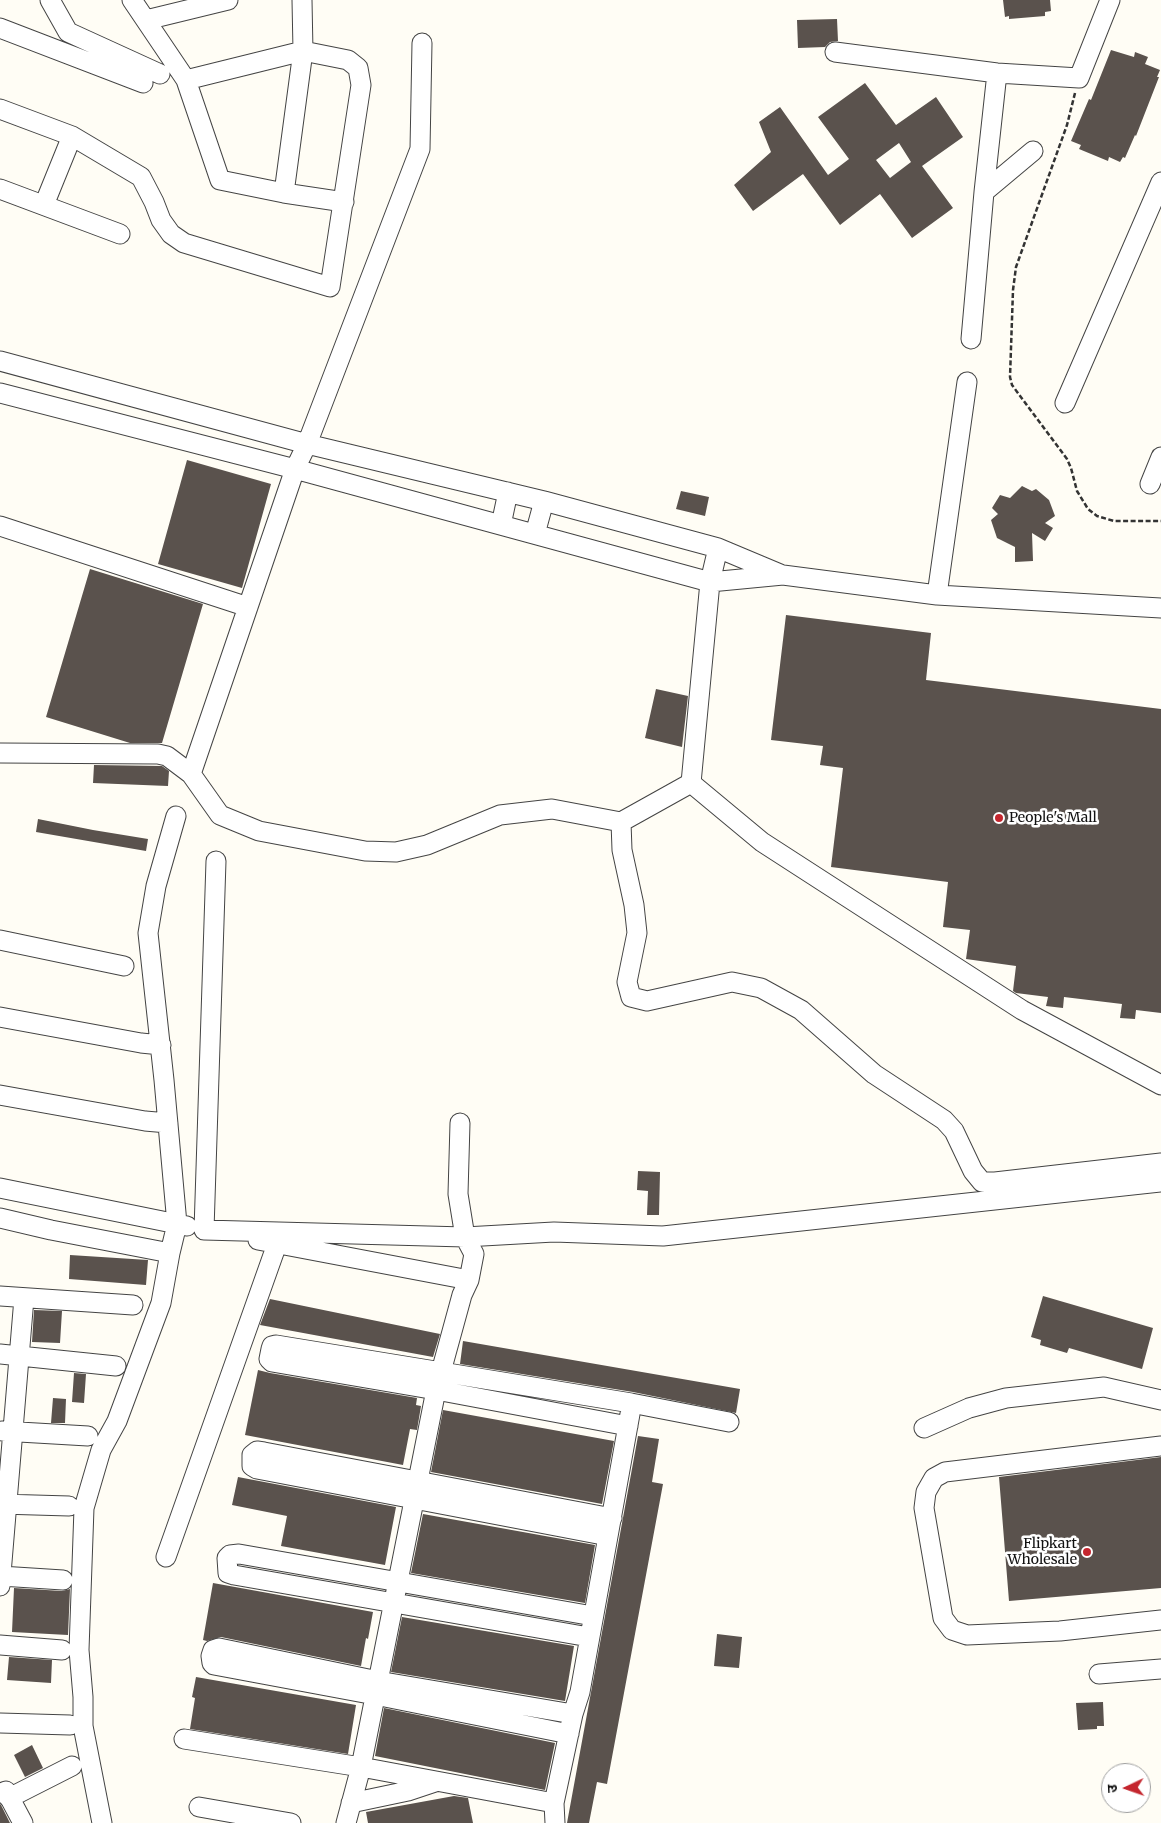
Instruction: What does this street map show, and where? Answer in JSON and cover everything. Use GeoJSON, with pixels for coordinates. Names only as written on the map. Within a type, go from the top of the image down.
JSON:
{"type":"FeatureCollection","features":[{"type":"Feature","properties":{"kind":"street"},"geometry":{"type":"LineString","coordinates":[[35,0],[68,54]]}},
{"type":"Feature","properties":{"kind":"street"},"geometry":{"type":"LineString","coordinates":[[50,0],[68,32],[160,74]]}},
{"type":"Feature","properties":{"kind":"street"},"geometry":{"type":"LineString","coordinates":[[132,0],[186,80],[220,180],[284,193],[344,202]]}},
{"type":"Feature","properties":{"kind":"street"},"geometry":{"type":"LineString","coordinates":[[146,20],[228,0]]}},
{"type":"Feature","properties":{"kind":"street"},"geometry":{"type":"LineString","coordinates":[[284,193],[303,51],[302,0]]}},
{"type":"Feature","properties":{"kind":"street"},"geometry":{"type":"LineString","coordinates":[[835,52],[997,73],[1079,78],[1110,0]]}},
{"type":"Feature","properties":{"kind":"street"},"geometry":{"type":"LineString","coordinates":[[0,28],[143,83]]}},
{"type":"Feature","properties":{"kind":"street"},"geometry":{"type":"LineString","coordinates":[[191,774],[295,469],[307,444],[420,149],[422,43]]}},
{"type":"Feature","properties":{"kind":"street"},"geometry":{"type":"LineString","coordinates":[[0,109],[72,136],[141,177],[154,202],[160,220],[171,234],[184,243],[330,287],[361,85],[358,68],[348,60],[303,51],[186,80]]}},
{"type":"Feature","properties":{"kind":"street"},"geometry":{"type":"LineString","coordinates":[[971,339],[997,73]]}},
{"type":"Feature","properties":{"kind":"street"},"geometry":{"type":"LineString","coordinates":[[44,206],[72,136]]}},
{"type":"Feature","properties":{"kind":"street"},"geometry":{"type":"LineString","coordinates":[[984,192],[1033,152]]}},
{"type":"Feature","properties":{"kind":"street"},"geometry":{"type":"LineString","coordinates":[[1065,403],[1161,182]]}},
{"type":"Feature","properties":{"kind":"street"},"geometry":{"type":"LineString","coordinates":[[0,189],[120,234]]}},
{"type":"Feature","properties":{"kind":"street"},"geometry":{"type":"LineString","coordinates":[[0,362],[307,444],[544,501],[718,548],[783,575]]}},
{"type":"Feature","properties":{"kind":"street"},"geometry":{"type":"LineString","coordinates":[[937,595],[967,382]]}},
{"type":"Feature","properties":{"kind":"street"},"geometry":{"type":"LineString","coordinates":[[0,393],[295,469],[710,582],[783,575],[937,595],[1161,608]]}},
{"type":"Feature","properties":{"kind":"street"},"geometry":{"type":"LineString","coordinates":[[1150,484],[1161,457]]}},
{"type":"Feature","properties":{"kind":"street"},"geometry":{"type":"LineString","coordinates":[[501,525],[508,492]]}},
{"type":"Feature","properties":{"kind":"street"},"geometry":{"type":"LineString","coordinates":[[535,534],[544,501]]}},
{"type":"Feature","properties":{"kind":"street"},"geometry":{"type":"LineString","coordinates":[[0,526],[248,607]]}},
{"type":"Feature","properties":{"kind":"street"},"geometry":{"type":"LineString","coordinates":[[691,783],[710,582],[718,548]]}},
{"type":"Feature","properties":{"kind":"street"},"geometry":{"type":"LineString","coordinates":[[0,753],[158,754],[167,756],[191,774],[220,815],[259,831],[365,851],[396,852],[427,845],[500,815],[552,809],[621,822],[691,783]]}},
{"type":"Feature","properties":{"kind":"street"},"geometry":{"type":"LineString","coordinates":[[691,783],[762,842],[1022,1010],[1161,1085]]}},
{"type":"Feature","properties":{"kind":"street"},"geometry":{"type":"LineString","coordinates":[[102,1823],[82,1726],[83,1697],[79,1650],[84,1508],[101,1450],[117,1421],[161,1303],[177,1224],[161,1045],[148,933],[156,886],[176,816]]}},
{"type":"Feature","properties":{"kind":"street"},"geometry":{"type":"LineString","coordinates":[[621,822],[622,850],[634,905],[637,933],[627,982],[632,997],[647,1001],[732,982],[761,988],[801,1010],[874,1074],[944,1120],[954,1132],[973,1171],[982,1182],[1161,1163]]}},
{"type":"Feature","properties":{"kind":"street"},"geometry":{"type":"LineString","coordinates":[[204,1230],[216,861]]}},
{"type":"Feature","properties":{"kind":"street"},"geometry":{"type":"LineString","coordinates":[[0,940],[124,966]]}},
{"type":"Feature","properties":{"kind":"street"},"geometry":{"type":"LineString","coordinates":[[0,1017],[161,1045]]}},
{"type":"Feature","properties":{"kind":"street"},"geometry":{"type":"LineString","coordinates":[[0,1095],[145,1121],[168,1123]]}},
{"type":"Feature","properties":{"kind":"street"},"geometry":{"type":"LineString","coordinates":[[346,1823],[377,1688],[439,1381],[462,1295],[469,1280],[474,1254],[465,1237],[458,1194],[460,1123]]}},
{"type":"Feature","properties":{"kind":"street"},"geometry":{"type":"LineString","coordinates":[[204,1230],[465,1237],[554,1232],[663,1236],[1161,1182]]}},
{"type":"Feature","properties":{"kind":"street"},"geometry":{"type":"LineString","coordinates":[[0,1188],[204,1230],[469,1280]]}},
{"type":"Feature","properties":{"kind":"street"},"geometry":{"type":"LineString","coordinates":[[0,1218],[170,1253]]}},
{"type":"Feature","properties":{"kind":"street"},"geometry":{"type":"LineString","coordinates":[[166,1557],[277,1244]]}},
{"type":"Feature","properties":{"kind":"street"},"geometry":{"type":"LineString","coordinates":[[0,1296],[133,1305]]}},
{"type":"Feature","properties":{"kind":"street"},"geometry":{"type":"LineString","coordinates":[[24,1298],[19,1356],[6,1431],[0,1579],[63,1580]]}},
{"type":"Feature","properties":{"kind":"street"},"geometry":{"type":"LineString","coordinates":[[628,1426],[439,1381],[276,1345],[272,1346],[271,1349],[269,1359],[272,1362],[439,1381],[632,1403],[729,1422]]}},
{"type":"Feature","properties":{"kind":"street"},"geometry":{"type":"LineString","coordinates":[[0,1354],[116,1366]]}},
{"type":"Feature","properties":{"kind":"street"},"geometry":{"type":"LineString","coordinates":[[924,1428],[969,1408],[1006,1398],[1104,1387],[1161,1400]]}},
{"type":"Feature","properties":{"kind":"street"},"geometry":{"type":"LineString","coordinates":[[555,1823],[554,1803],[573,1714],[580,1692],[632,1403]]}},
{"type":"Feature","properties":{"kind":"street"},"geometry":{"type":"LineString","coordinates":[[6,1431],[88,1436]]}},
{"type":"Feature","properties":{"kind":"street"},"geometry":{"type":"LineString","coordinates":[[1161,1446],[945,1472],[934,1478],[926,1492],[924,1508],[943,1618],[952,1630],[967,1635],[1060,1631],[1161,1620]]}},
{"type":"Feature","properties":{"kind":"street"},"geometry":{"type":"LineString","coordinates":[[608,1536],[257,1469],[252,1466],[252,1455],[257,1451],[264,1452],[612,1518]]}},
{"type":"Feature","properties":{"kind":"street"},"geometry":{"type":"LineString","coordinates":[[3,1504],[69,1506]]}},
{"type":"Feature","properties":{"kind":"street"},"geometry":{"type":"LineString","coordinates":[[590,1637],[234,1575],[228,1573],[227,1558],[230,1555],[238,1554],[593,1616]]}},
{"type":"Feature","properties":{"kind":"street"},"geometry":{"type":"LineString","coordinates":[[0,1645],[62,1650]]}},
{"type":"Feature","properties":{"kind":"street"},"geometry":{"type":"LineString","coordinates":[[569,1734],[377,1688],[219,1648],[213,1650],[211,1656],[214,1666],[377,1688],[573,1714]]}},
{"type":"Feature","properties":{"kind":"street"},"geometry":{"type":"LineString","coordinates":[[1099,1674],[1161,1669]]}},
{"type":"Feature","properties":{"kind":"street"},"geometry":{"type":"LineString","coordinates":[[0,1723],[70,1725]]}},
{"type":"Feature","properties":{"kind":"street"},"geometry":{"type":"LineString","coordinates":[[184,1739],[360,1767],[554,1803]]}},
{"type":"Feature","properties":{"kind":"street"},"geometry":{"type":"LineString","coordinates":[[23,1823],[4,1790],[72,1766]]}},
{"type":"Feature","properties":{"kind":"street"},"geometry":{"type":"LineString","coordinates":[[351,1803],[408,1791],[436,1781]]}},
{"type":"Feature","properties":{"kind":"street"},"geometry":{"type":"LineString","coordinates":[[199,1807],[292,1823]]}},
{"type":"Feature","properties":{"kind":"path"},"geometry":{"type":"LineString","coordinates":[[1079,78],[1067,125],[1016,267],[1013,290],[1010,377],[1012,385],[1067,459],[1077,491],[1088,510],[1097,516],[1114,521],[1161,521]]}},
{"type":"Feature","properties":{"kind":"building"},"geometry":{"type":"Polygon","coordinates":[[[1003,0],[1050,0],[1051,11],[1045,12],[1045,16],[1009,19],[1009,16],[1005,17],[1003,0]]]}},
{"type":"Feature","properties":{"kind":"building"},"geometry":{"type":"Polygon","coordinates":[[[837,19],[838,41],[830,42],[825,47],[798,48],[797,20],[837,19]]]}},
{"type":"Feature","properties":{"kind":"building"},"geometry":{"type":"Polygon","coordinates":[[[1111,50],[1134,57],[1135,52],[1148,57],[1145,64],[1160,70],[1136,136],[1125,158],[1123,157],[1120,162],[1109,157],[1108,161],[1079,149],[1081,145],[1071,141],[1089,99],[1091,100],[1111,50]]]}},
{"type":"Feature","properties":{"kind":"building"},"geometry":{"type":"Polygon","coordinates":[[[865,83],[896,125],[936,97],[963,137],[922,166],[953,208],[912,238],[880,194],[840,225],[803,174],[753,211],[734,185],[771,152],[759,122],[780,107],[828,175],[849,159],[818,117],[865,83]],[[899,143],[876,160],[890,178],[911,162],[899,143]]]}},
{"type":"Feature","properties":{"kind":"building"},"geometry":{"type":"Polygon","coordinates":[[[187,460],[271,484],[242,588],[158,564],[187,460]]]}},
{"type":"Feature","properties":{"kind":"building"},"geometry":{"type":"Polygon","coordinates":[[[1022,486],[1032,491],[1036,489],[1049,500],[1055,516],[1045,523],[1053,528],[1045,541],[1032,533],[1033,561],[1015,562],[1015,547],[997,538],[991,520],[998,514],[992,508],[1000,495],[1010,498],[1022,486]]]}},
{"type":"Feature","properties":{"kind":"building"},"geometry":{"type":"Polygon","coordinates":[[[681,491],[709,497],[705,516],[676,509],[681,491]]]}},
{"type":"Feature","properties":{"kind":"building"},"geometry":{"type":"Polygon","coordinates":[[[90,569],[203,604],[162,743],[130,743],[46,717],[90,569]]]}},
{"type":"Feature","properties":{"kind":"building","name":"People's Mall"},"geometry":{"type":"Polygon","coordinates":[[[786,615],[931,633],[926,680],[1161,709],[1161,1013],[1136,1010],[1135,1019],[1120,1018],[1122,1004],[1064,997],[1063,1008],[1046,1006],[1048,997],[1016,993],[1013,991],[1016,966],[966,959],[970,930],[943,927],[948,882],[831,867],[843,768],[820,765],[823,746],[771,740],[786,615]]]}},
{"type":"Feature","properties":{"kind":"building"},"geometry":{"type":"Polygon","coordinates":[[[656,689],[688,696],[682,747],[645,738],[656,689]]]}},
{"type":"Feature","properties":{"kind":"building"},"geometry":{"type":"Polygon","coordinates":[[[94,765],[162,766],[169,771],[168,786],[93,783],[94,765]]]}},
{"type":"Feature","properties":{"kind":"building"},"geometry":{"type":"Polygon","coordinates":[[[38,819],[148,839],[146,851],[36,832],[38,819]]]}},
{"type":"Feature","properties":{"kind":"building"},"geometry":{"type":"Polygon","coordinates":[[[638,1171],[660,1172],[659,1215],[647,1215],[648,1191],[637,1190],[638,1171]]]}},
{"type":"Feature","properties":{"kind":"building"},"geometry":{"type":"Polygon","coordinates":[[[70,1255],[148,1260],[146,1285],[69,1279],[70,1255]]]}},
{"type":"Feature","properties":{"kind":"building"},"geometry":{"type":"Polygon","coordinates":[[[1043,1296],[1153,1328],[1142,1369],[1069,1348],[1067,1353],[1040,1345],[1041,1340],[1031,1337],[1043,1296]]]}},
{"type":"Feature","properties":{"kind":"building"},"geometry":{"type":"Polygon","coordinates":[[[270,1299],[440,1334],[433,1357],[260,1325],[270,1299]]]}},
{"type":"Feature","properties":{"kind":"building"},"geometry":{"type":"Polygon","coordinates":[[[34,1310],[62,1311],[60,1343],[32,1342],[34,1310]]]}},
{"type":"Feature","properties":{"kind":"building"},"geometry":{"type":"Polygon","coordinates":[[[463,1341],[740,1389],[736,1413],[633,1392],[460,1364],[463,1341]]]}},
{"type":"Feature","properties":{"kind":"building"},"geometry":{"type":"Polygon","coordinates":[[[258,1370],[417,1398],[416,1405],[421,1406],[417,1430],[410,1429],[403,1465],[245,1435],[258,1370]]]}},
{"type":"Feature","properties":{"kind":"building"},"geometry":{"type":"Polygon","coordinates":[[[74,1373],[86,1374],[84,1403],[72,1402],[74,1373]]]}},
{"type":"Feature","properties":{"kind":"building"},"geometry":{"type":"Polygon","coordinates":[[[53,1398],[66,1399],[65,1423],[51,1423],[53,1398]]]}},
{"type":"Feature","properties":{"kind":"building"},"geometry":{"type":"Polygon","coordinates":[[[443,1410],[614,1441],[602,1504],[431,1472],[443,1410]]]}},
{"type":"Feature","properties":{"kind":"building"},"geometry":{"type":"Polygon","coordinates":[[[638,1436],[659,1439],[652,1482],[663,1484],[607,1784],[597,1782],[589,1823],[567,1823],[638,1436]]]}},
{"type":"Feature","properties":{"kind":"building"},"geometry":{"type":"Polygon","coordinates":[[[1161,1457],[1161,1588],[1009,1601],[999,1477],[1161,1457]]]}},
{"type":"Feature","properties":{"kind":"building"},"geometry":{"type":"Polygon","coordinates":[[[238,1477],[396,1507],[385,1565],[281,1546],[287,1516],[232,1505],[238,1477]]]}},
{"type":"Feature","properties":{"kind":"building"},"geometry":{"type":"Polygon","coordinates":[[[423,1514],[595,1545],[585,1603],[411,1573],[423,1514]]]}},
{"type":"Feature","properties":{"kind":"building"},"geometry":{"type":"Polygon","coordinates":[[[213,1583],[373,1612],[361,1666],[221,1637],[207,1641],[203,1640],[213,1583]]]}},
{"type":"Feature","properties":{"kind":"building"},"geometry":{"type":"Polygon","coordinates":[[[14,1588],[62,1591],[70,1589],[68,1635],[12,1632],[14,1588]]]}},
{"type":"Feature","properties":{"kind":"building"},"geometry":{"type":"Polygon","coordinates":[[[402,1617],[574,1646],[565,1701],[391,1672],[402,1617]]]}},
{"type":"Feature","properties":{"kind":"building"},"geometry":{"type":"Polygon","coordinates":[[[717,1634],[742,1637],[739,1668],[714,1666],[717,1634]]]}},
{"type":"Feature","properties":{"kind":"building"},"geometry":{"type":"Polygon","coordinates":[[[9,1657],[52,1660],[51,1683],[7,1680],[9,1657]]]}},
{"type":"Feature","properties":{"kind":"building"},"geometry":{"type":"Polygon","coordinates":[[[196,1677],[356,1705],[348,1754],[190,1729],[195,1698],[192,1697],[196,1677]]]}},
{"type":"Feature","properties":{"kind":"building"},"geometry":{"type":"Polygon","coordinates":[[[1103,1702],[1104,1726],[1097,1726],[1097,1729],[1078,1730],[1076,1703],[1103,1702]]]}},
{"type":"Feature","properties":{"kind":"building"},"geometry":{"type":"Polygon","coordinates":[[[384,1708],[555,1743],[545,1790],[375,1756],[384,1708]]]}},
{"type":"Feature","properties":{"kind":"building"},"geometry":{"type":"Polygon","coordinates":[[[32,1745],[43,1768],[25,1777],[14,1755],[32,1745]]]}},
{"type":"Feature","properties":{"kind":"building"},"geometry":{"type":"Polygon","coordinates":[[[454,1796],[468,1798],[473,1823],[368,1823],[366,1812],[454,1796]]]}},
{"type":"Feature","properties":{"kind":"building"},"geometry":{"type":"Polygon","coordinates":[[[1,1805],[10,1823],[0,1823],[1,1805]]]}},
{"type":"Feature","properties":{"kind":"place","name":"People's Mall"},"geometry":{"type":"Point","coordinates":[999,818]}},
{"type":"Feature","properties":{"kind":"place","name":"Flipkart Wholesale"},"geometry":{"type":"Point","coordinates":[1087,1552]}}]}
